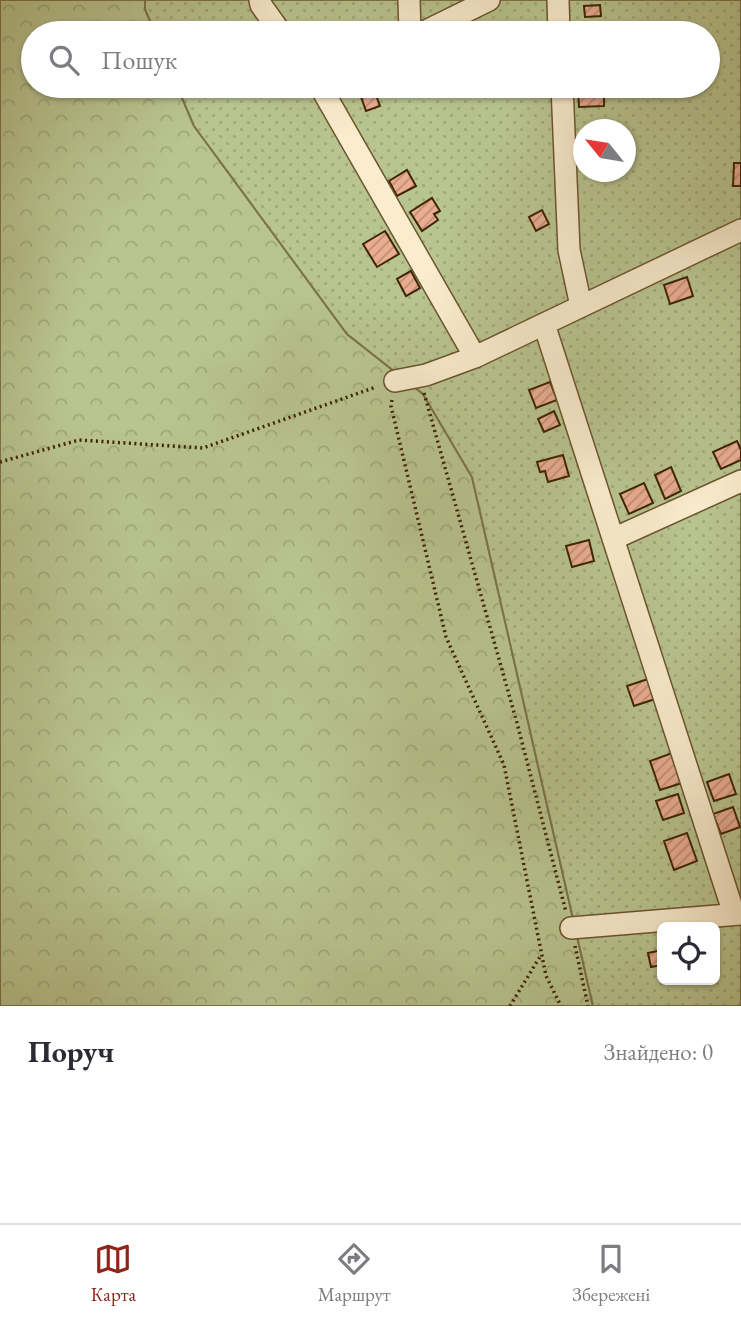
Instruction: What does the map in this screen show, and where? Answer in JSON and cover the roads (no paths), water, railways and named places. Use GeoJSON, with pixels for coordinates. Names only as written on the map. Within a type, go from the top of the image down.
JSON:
{"type":"FeatureCollection","features":[{"type":"Feature","properties":{"kind":"street"},"geometry":{"type":"LineString","coordinates":[[260,0],[272,21]]}},
{"type":"Feature","properties":{"kind":"street"},"geometry":{"type":"LineString","coordinates":[[409,0],[410,21]]}},
{"type":"Feature","properties":{"kind":"street"},"geometry":{"type":"LineString","coordinates":[[446,21],[489,0]]}},
{"type":"Feature","properties":{"kind":"street"},"geometry":{"type":"LineString","coordinates":[[558,0],[559,21]]}},
{"type":"Feature","properties":{"kind":"street"},"geometry":{"type":"LineString","coordinates":[[326,98],[475,357]]}},
{"type":"Feature","properties":{"kind":"street"},"geometry":{"type":"LineString","coordinates":[[563,98],[569,250],[581,306]]}},
{"type":"Feature","properties":{"kind":"street"},"geometry":{"type":"LineString","coordinates":[[395,381],[426,374],[475,357],[741,230]]}},
{"type":"Feature","properties":{"kind":"street"},"geometry":{"type":"LineString","coordinates":[[544,324],[738,914],[571,928]]}},
{"type":"Feature","properties":{"kind":"street"},"geometry":{"type":"LineString","coordinates":[[613,539],[741,481]]}}]}
